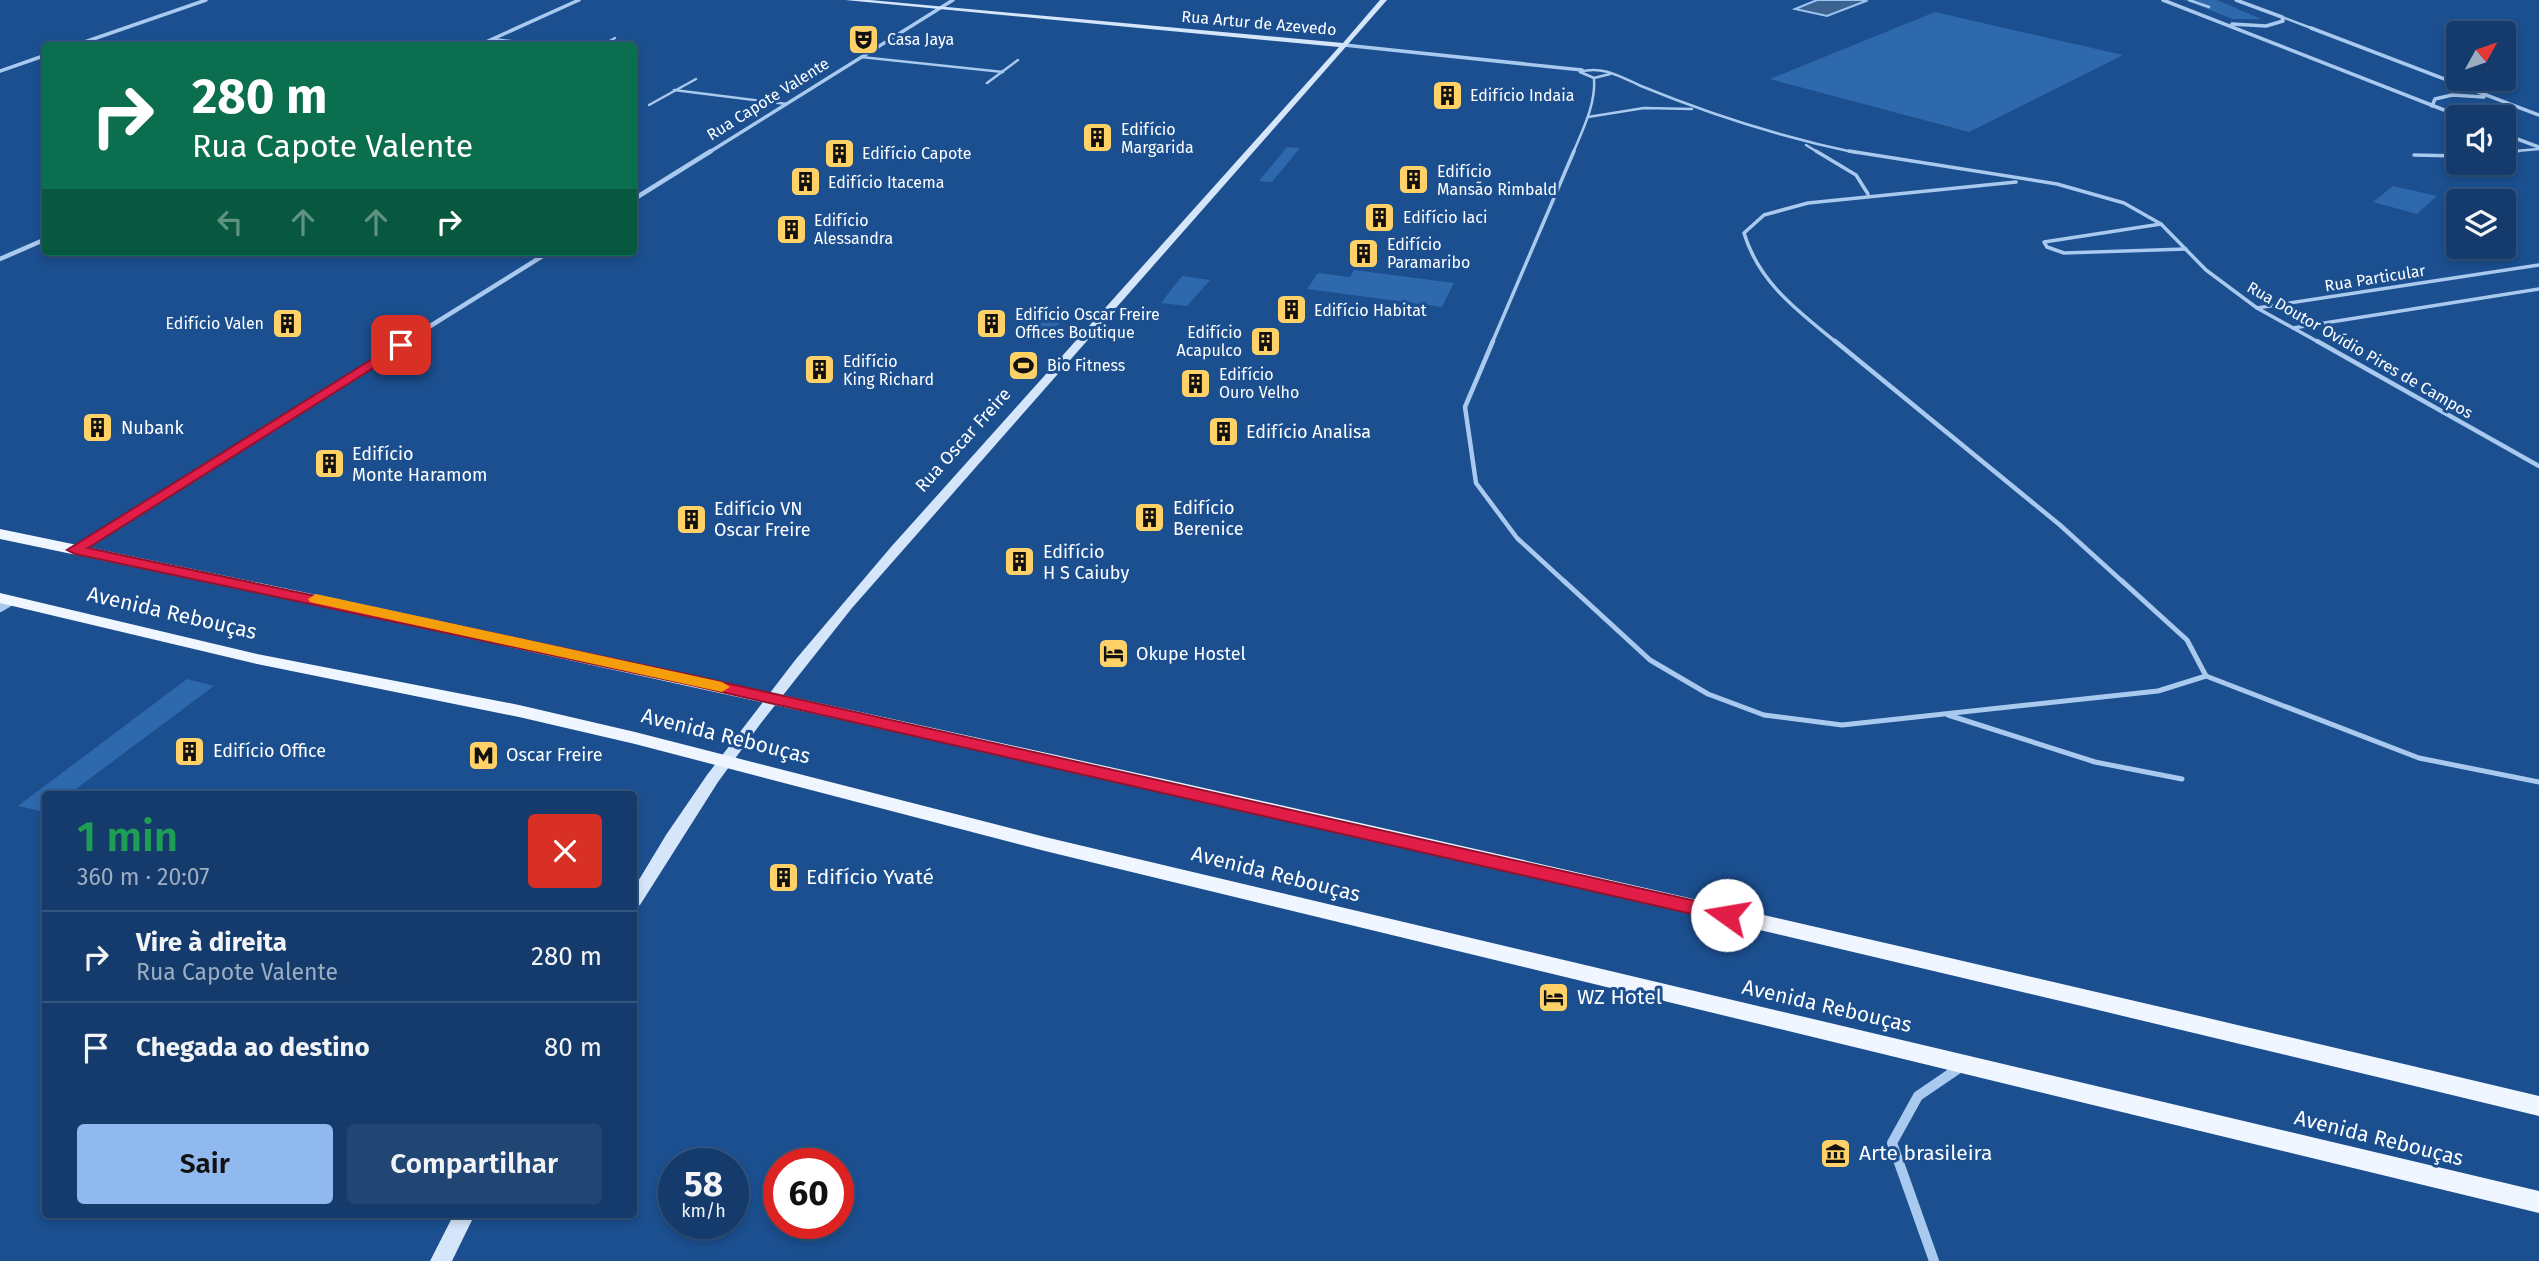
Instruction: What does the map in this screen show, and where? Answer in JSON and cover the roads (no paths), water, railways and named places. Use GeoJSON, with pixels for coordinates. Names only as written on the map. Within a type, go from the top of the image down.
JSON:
{"type":"FeatureCollection","features":[{"type":"Feature","properties":{"kind":"main road"},"geometry":{"type":"LineString","coordinates":[[0,534],[774,698],[1889,951],[2539,1106]]}},
{"type":"Feature","properties":{"kind":"main road","name":"Avenida Rebouças"},"geometry":{"type":"LineString","coordinates":[[4,602],[257,659],[519,711],[727,760],[1045,844],[2539,1202]]}},
{"type":"Feature","properties":{"kind":"street"},"geometry":{"type":"LineString","coordinates":[[85,42],[206,0]]}},
{"type":"Feature","properties":{"kind":"street"},"geometry":{"type":"LineString","coordinates":[[486,42],[579,0]]}},
{"type":"Feature","properties":{"kind":"street","name":"Rua Artur de Azevedo"},"geometry":{"type":"LineString","coordinates":[[848,0],[1344,45],[1583,70]]}},
{"type":"Feature","properties":{"kind":"street","name":"Rua Capote Valente"},"geometry":{"type":"LineString","coordinates":[[637,198],[953,0]]}},
{"type":"Feature","properties":{"kind":"street","name":"Rua Oscar Freire"},"geometry":{"type":"LineString","coordinates":[[637,896],[688,812],[802,661],[946,492],[1384,0]]}},
{"type":"Feature","properties":{"kind":"street"},"geometry":{"type":"LineString","coordinates":[[2163,0],[2446,111]]}},
{"type":"Feature","properties":{"kind":"street"},"geometry":{"type":"LineString","coordinates":[[2211,19],[2259,26],[2281,23],[2282,17],[2236,0]]}},
{"type":"Feature","properties":{"kind":"street"},"geometry":{"type":"LineString","coordinates":[[2311,28],[2539,115]]}},
{"type":"Feature","properties":{"kind":"street"},"geometry":{"type":"LineString","coordinates":[[0,71],[42,56]]}},
{"type":"Feature","properties":{"kind":"street"},"geometry":{"type":"LineString","coordinates":[[2432,106],[2435,99],[2452,95],[2499,100]]}},
{"type":"Feature","properties":{"kind":"street"},"geometry":{"type":"LineString","coordinates":[[2516,139],[2539,148]]}},
{"type":"Feature","properties":{"kind":"street"},"geometry":{"type":"LineString","coordinates":[[0,260],[42,241]]}},
{"type":"Feature","properties":{"kind":"street"},"geometry":{"type":"LineString","coordinates":[[75,550],[543,256]]}},
{"type":"Feature","properties":{"kind":"street"},"geometry":{"type":"LineString","coordinates":[[1934,1261],[1892,1143],[1902,1117],[1923,1088],[1966,1064]]}},
{"type":"Feature","properties":{"kind":"street"},"geometry":{"type":"LineString","coordinates":[[441,1261],[463,1218]]}},
{"type":"Feature","properties":{"kind":"lane"},"geometry":{"type":"LineString","coordinates":[[2189,0],[2209,7]]}},
{"type":"Feature","properties":{"kind":"lane"},"geometry":{"type":"LineString","coordinates":[[2282,17],[2311,28]]}},
{"type":"Feature","properties":{"kind":"lane"},"geometry":{"type":"LineString","coordinates":[[608,42],[615,38]]}},
{"type":"Feature","properties":{"kind":"lane"},"geometry":{"type":"LineString","coordinates":[[492,39],[520,42]]}},
{"type":"Feature","properties":{"kind":"lane"},"geometry":{"type":"LineString","coordinates":[[861,57],[1003,72]]}},
{"type":"Feature","properties":{"kind":"lane"},"geometry":{"type":"LineString","coordinates":[[987,83],[1018,60]]}},
{"type":"Feature","properties":{"kind":"lane","name":"Rua Doutor Ovídio Pires de Campos"},"geometry":{"type":"LineString","coordinates":[[1583,70],[1599,69],[1696,110],[1800,141],[2026,181],[2057,184],[2111,198],[2161,225],[2206,270],[2256,308],[2539,466]]}},
{"type":"Feature","properties":{"kind":"lane"},"geometry":{"type":"LineString","coordinates":[[1583,70],[1581,75],[1594,78],[1610,74]]}},
{"type":"Feature","properties":{"kind":"lane"},"geometry":{"type":"LineString","coordinates":[[1594,78],[1595,89],[1588,117],[1465,407],[1476,483],[1517,538],[1650,660],[1708,694],[1764,715],[1842,725],[2158,691],[2206,676],[2419,758],[2539,782]]}},
{"type":"Feature","properties":{"kind":"lane"},"geometry":{"type":"LineString","coordinates":[[649,104],[696,79]]}},
{"type":"Feature","properties":{"kind":"lane"},"geometry":{"type":"LineString","coordinates":[[674,90],[787,104]]}},
{"type":"Feature","properties":{"kind":"lane"},"geometry":{"type":"LineString","coordinates":[[1588,117],[1644,108],[1696,110]]}},
{"type":"Feature","properties":{"kind":"lane","name":"Rua Doutor Ovídio Pires de Campos"},"geometry":{"type":"LineString","coordinates":[[1800,141],[1856,175],[1868,194]]}},
{"type":"Feature","properties":{"kind":"lane"},"geometry":{"type":"LineString","coordinates":[[2516,151],[2539,148]]}},
{"type":"Feature","properties":{"kind":"lane"},"geometry":{"type":"LineString","coordinates":[[2414,155],[2446,156]]}},
{"type":"Feature","properties":{"kind":"lane","name":"Rua Doutor Ovídio Pires de Campos"},"geometry":{"type":"LineString","coordinates":[[1744,233],[1752,219],[1776,210],[1868,194],[2026,181]]}},
{"type":"Feature","properties":{"kind":"lane"},"geometry":{"type":"LineString","coordinates":[[2161,225],[2044,242],[2047,247],[2064,253],[2186,249]]}},
{"type":"Feature","properties":{"kind":"lane"},"geometry":{"type":"LineString","coordinates":[[1744,233],[1749,254],[1762,278],[1793,307],[2060,525],[2187,640],[2206,676]]}},
{"type":"Feature","properties":{"kind":"lane","name":"Rua Particular"},"geometry":{"type":"LineString","coordinates":[[2256,308],[2539,265]]}},
{"type":"Feature","properties":{"kind":"lane"},"geometry":{"type":"LineString","coordinates":[[2293,328],[2539,289]]}},
{"type":"Feature","properties":{"kind":"lane"},"geometry":{"type":"LineString","coordinates":[[1945,714],[2095,762],[2182,779]]}},
{"type":"Feature","properties":{"kind":"place","name":"Casa Jaya"},"geometry":{"type":"Point","coordinates":[864,39]}},
{"type":"Feature","properties":{"kind":"place","name":"Edifício Indaia"},"geometry":{"type":"Point","coordinates":[1447,95]}},
{"type":"Feature","properties":{"kind":"place","name":"Edifício Margarida"},"geometry":{"type":"Point","coordinates":[1098,138]}},
{"type":"Feature","properties":{"kind":"place","name":"Edifício Capote"},"geometry":{"type":"Point","coordinates":[839,153]}},
{"type":"Feature","properties":{"kind":"place","name":"Edifício Mansão Rimbald"},"geometry":{"type":"Point","coordinates":[1414,180]}},
{"type":"Feature","properties":{"kind":"place","name":"Edifício Itacema"},"geometry":{"type":"Point","coordinates":[805,182]}},
{"type":"Feature","properties":{"kind":"place","name":"Edifício Iaci"},"geometry":{"type":"Point","coordinates":[1380,217]}},
{"type":"Feature","properties":{"kind":"place","name":"Edifício Alessandra"},"geometry":{"type":"Point","coordinates":[791,229]}},
{"type":"Feature","properties":{"kind":"place","name":"Edifício Paramaribo"},"geometry":{"type":"Point","coordinates":[1364,253]}},
{"type":"Feature","properties":{"kind":"place","name":"Edifício Habitat"},"geometry":{"type":"Point","coordinates":[1291,310]}},
{"type":"Feature","properties":{"kind":"place","name":"Edifício Valen"},"geometry":{"type":"Point","coordinates":[287,323]}},
{"type":"Feature","properties":{"kind":"place","name":"Edifício Oscar Freire Offices Boutique"},"geometry":{"type":"Point","coordinates":[992,323]}},
{"type":"Feature","properties":{"kind":"place","name":"Edifício Acapulco"},"geometry":{"type":"Point","coordinates":[1265,341]}},
{"type":"Feature","properties":{"kind":"place","name":"Bio Fitness"},"geometry":{"type":"Point","coordinates":[1024,365]}},
{"type":"Feature","properties":{"kind":"place","name":"Edifício King Richard"},"geometry":{"type":"Point","coordinates":[820,370]}},
{"type":"Feature","properties":{"kind":"place","name":"Edifício Ouro Velho"},"geometry":{"type":"Point","coordinates":[1196,383]}},
{"type":"Feature","properties":{"kind":"place","name":"Nubank"},"geometry":{"type":"Point","coordinates":[98,428]}},
{"type":"Feature","properties":{"kind":"place","name":"Edifício Analisa"},"geometry":{"type":"Point","coordinates":[1223,432]}},
{"type":"Feature","properties":{"kind":"place","name":"Edifício Monte Haramom"},"geometry":{"type":"Point","coordinates":[329,464]}},
{"type":"Feature","properties":{"kind":"place","name":"Edifício Berenice"},"geometry":{"type":"Point","coordinates":[1150,518]}},
{"type":"Feature","properties":{"kind":"place","name":"Edifício VN Oscar Freire"},"geometry":{"type":"Point","coordinates":[691,519]}},
{"type":"Feature","properties":{"kind":"place","name":"Edifício H S Caiuby"},"geometry":{"type":"Point","coordinates":[1020,562]}},
{"type":"Feature","properties":{"kind":"place","name":"Okupe Hostel"},"geometry":{"type":"Point","coordinates":[1113,654]}},
{"type":"Feature","properties":{"kind":"place","name":"Edifício Office"},"geometry":{"type":"Point","coordinates":[190,751]}},
{"type":"Feature","properties":{"kind":"place","name":"Oscar Freire"},"geometry":{"type":"Point","coordinates":[483,755]}},
{"type":"Feature","properties":{"kind":"place","name":"Edifício Yvaté"},"geometry":{"type":"Point","coordinates":[783,877]}},
{"type":"Feature","properties":{"kind":"place","name":"WZ Hotel"},"geometry":{"type":"Point","coordinates":[1554,997]}},
{"type":"Feature","properties":{"kind":"place","name":"Arte brasileira"},"geometry":{"type":"Point","coordinates":[1836,1153]}}]}
